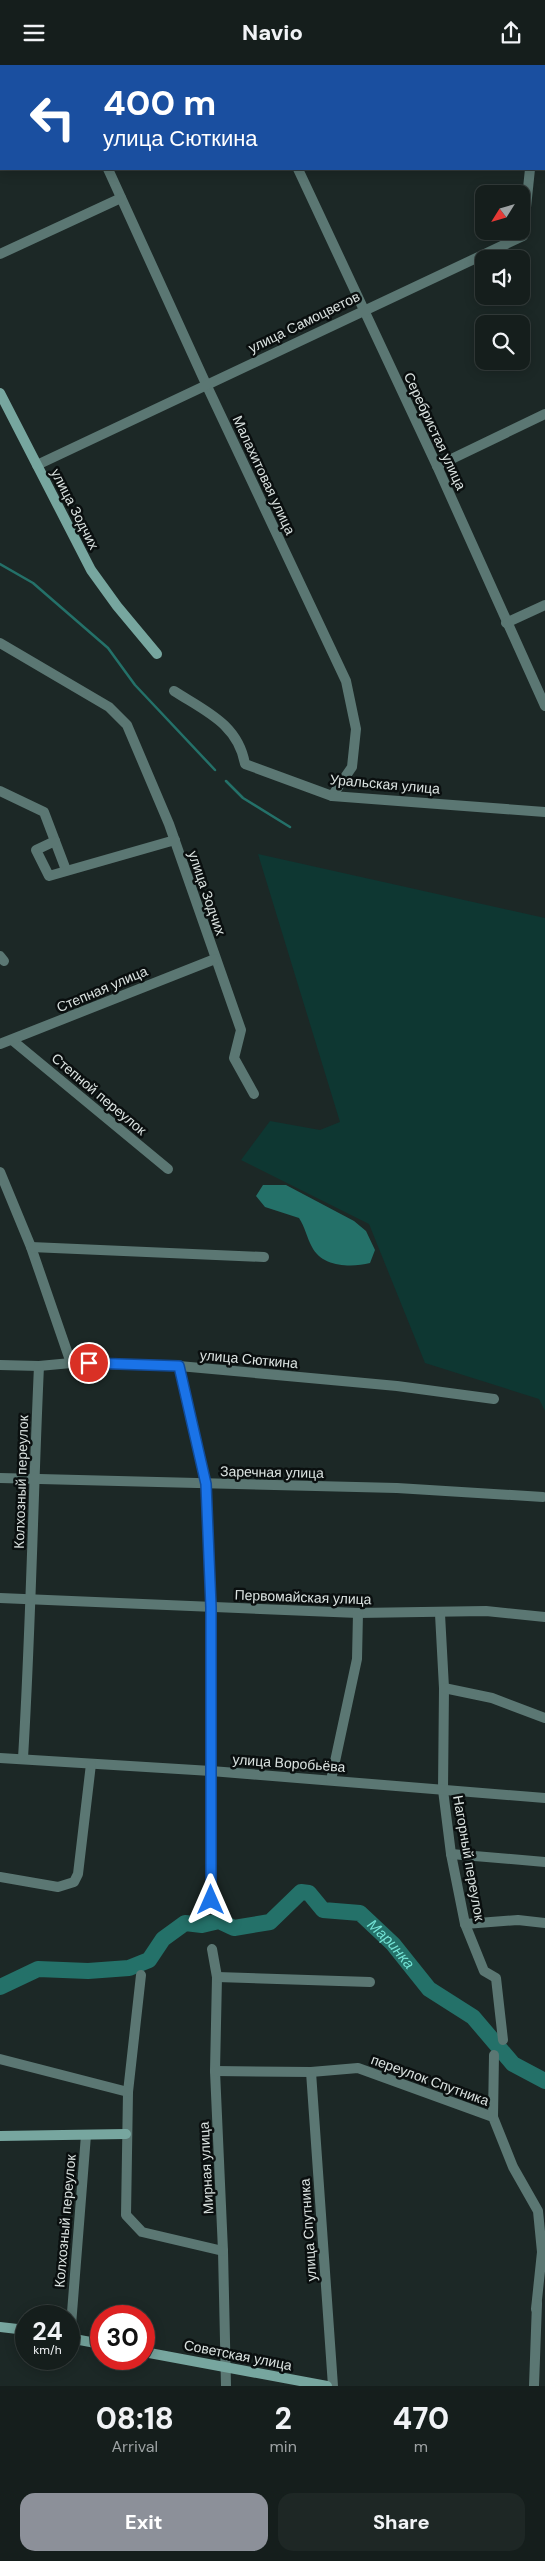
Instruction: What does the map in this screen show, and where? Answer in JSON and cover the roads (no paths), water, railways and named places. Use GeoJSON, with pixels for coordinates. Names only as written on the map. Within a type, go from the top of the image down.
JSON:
{"type":"FeatureCollection","features":[{"type":"Feature","properties":{"kind":"street","name":"Малахитовая улица"},"geometry":{"type":"LineString","coordinates":[[108,170],[206,384],[346,681],[356,729],[352,767],[332,796]]}},
{"type":"Feature","properties":{"kind":"street","name":"Серебристая улица"},"geometry":{"type":"LineString","coordinates":[[298,170],[437,466],[506,623],[545,706]]}},
{"type":"Feature","properties":{"kind":"street","name":"улица Самоцветов"},"geometry":{"type":"LineString","coordinates":[[37,465],[523,235],[530,170]]}},
{"type":"Feature","properties":{"kind":"street"},"geometry":{"type":"LineString","coordinates":[[0,254],[121,198]]}},
{"type":"Feature","properties":{"kind":"street","name":"улица Зодчих"},"geometry":{"type":"LineString","coordinates":[[0,393],[91,570],[117,606],[157,654]]}},
{"type":"Feature","properties":{"kind":"street"},"geometry":{"type":"LineString","coordinates":[[437,466],[545,414]]}},
{"type":"Feature","properties":{"kind":"street"},"geometry":{"type":"LineString","coordinates":[[506,623],[545,605]]}},
{"type":"Feature","properties":{"kind":"street","name":"улица Зодчих"},"geometry":{"type":"LineString","coordinates":[[0,643],[110,707],[127,725],[175,839],[241,1030],[234,1058],[254,1094]]}},
{"type":"Feature","properties":{"kind":"street","name":"Уральская улица"},"geometry":{"type":"LineString","coordinates":[[174,691],[227,725],[242,746],[245,764],[332,796],[545,812]]}},
{"type":"Feature","properties":{"kind":"street"},"geometry":{"type":"LineString","coordinates":[[0,791],[44,812],[66,870]]}},
{"type":"Feature","properties":{"kind":"street"},"geometry":{"type":"LineString","coordinates":[[55,841],[36,850],[49,876],[175,839]]}},
{"type":"Feature","properties":{"kind":"street","name":"Степная улица"},"geometry":{"type":"LineString","coordinates":[[0,1044],[215,959]]}},
{"type":"Feature","properties":{"kind":"street","name":"Степной переулок"},"geometry":{"type":"LineString","coordinates":[[12,1040],[168,1169]]}},
{"type":"Feature","properties":{"kind":"street"},"geometry":{"type":"LineString","coordinates":[[0,1172],[31,1247],[71,1363]]}},
{"type":"Feature","properties":{"kind":"street"},"geometry":{"type":"LineString","coordinates":[[31,1247],[264,1257]]}},
{"type":"Feature","properties":{"kind":"street","name":"улица Сюткина"},"geometry":{"type":"LineString","coordinates":[[0,1365],[39,1366],[71,1363],[179,1366],[397,1386],[494,1399]]}},
{"type":"Feature","properties":{"kind":"street","name":"Колхозный переулок"},"geometry":{"type":"LineString","coordinates":[[23,1757],[31,1599],[39,1366]]}},
{"type":"Feature","properties":{"kind":"street"},"geometry":{"type":"LineString","coordinates":[[179,1366],[206,1484],[211,1607],[211,1900]]}},
{"type":"Feature","properties":{"kind":"street","name":"Заречная улица"},"geometry":{"type":"LineString","coordinates":[[0,1478],[397,1488],[543,1497]]}},
{"type":"Feature","properties":{"kind":"street","name":"Первомайская улица"},"geometry":{"type":"LineString","coordinates":[[0,1598],[358,1613],[440,1614],[486,1611],[545,1617]]}},
{"type":"Feature","properties":{"kind":"street"},"geometry":{"type":"LineString","coordinates":[[331,1780],[357,1659],[358,1613]]}},
{"type":"Feature","properties":{"kind":"street","name":"Нагорный переулок"},"geometry":{"type":"LineString","coordinates":[[440,1614],[444,1688],[443,1790],[452,1854],[465,1924],[484,1971],[496,1978],[504,2040]]}},
{"type":"Feature","properties":{"kind":"street"},"geometry":{"type":"LineString","coordinates":[[444,1688],[492,1698],[545,1718]]}},
{"type":"Feature","properties":{"kind":"street","name":"улица Воробьёва"},"geometry":{"type":"LineString","coordinates":[[0,1758],[23,1757],[91,1764],[211,1771],[545,1798]]}},
{"type":"Feature","properties":{"kind":"street"},"geometry":{"type":"LineString","coordinates":[[0,1877],[58,1887],[74,1882],[78,1874],[91,1764]]}},
{"type":"Feature","properties":{"kind":"street"},"geometry":{"type":"LineString","coordinates":[[452,1854],[545,1862]]}},
{"type":"Feature","properties":{"kind":"street"},"geometry":{"type":"LineString","coordinates":[[465,1924],[518,1920],[545,1923]]}},
{"type":"Feature","properties":{"kind":"street","name":"Мирная улица"},"geometry":{"type":"LineString","coordinates":[[212,1949],[217,1977],[215,2071],[223,2251],[224,2366],[226,2386]]}},
{"type":"Feature","properties":{"kind":"street"},"geometry":{"type":"LineString","coordinates":[[141,1975],[128,2092],[126,2215],[142,2232],[223,2251]]}},
{"type":"Feature","properties":{"kind":"street"},"geometry":{"type":"LineString","coordinates":[[217,1977],[370,1983]]}},
{"type":"Feature","properties":{"kind":"street"},"geometry":{"type":"LineString","coordinates":[[492,2117],[494,2055]]}},
{"type":"Feature","properties":{"kind":"street"},"geometry":{"type":"LineString","coordinates":[[0,2059],[128,2092]]}},
{"type":"Feature","properties":{"kind":"street","name":"переулок Спутника"},"geometry":{"type":"LineString","coordinates":[[215,2071],[311,2072],[358,2068],[492,2117],[513,2167],[538,2211],[542,2252],[536,2309]]}},
{"type":"Feature","properties":{"kind":"street","name":"улица Спутника"},"geometry":{"type":"LineString","coordinates":[[311,2072],[333,2386]]}},
{"type":"Feature","properties":{"kind":"street"},"geometry":{"type":"LineString","coordinates":[[0,2136],[126,2134]]}},
{"type":"Feature","properties":{"kind":"street","name":"Колхозный переулок"},"geometry":{"type":"LineString","coordinates":[[72,2305],[86,2135]]}},
{"type":"Feature","properties":{"kind":"street"},"geometry":{"type":"LineString","coordinates":[[534,2386],[536,2309],[545,2271]]}},
{"type":"Feature","properties":{"kind":"street"},"geometry":{"type":"LineString","coordinates":[[0,2327],[15,2329]]}},
{"type":"Feature","properties":{"kind":"street","name":"Советская улица"},"geometry":{"type":"LineString","coordinates":[[155,2354],[327,2386]]}},
{"type":"Feature","properties":{"kind":"water"},"geometry":{"type":"Polygon","coordinates":[[[263,1185],[286,1185],[354,1221],[366,1231],[375,1250],[370,1263],[346,1265],[323,1259],[312,1247],[299,1218],[265,1207],[256,1196],[263,1185]]]}},
{"type":"Feature","properties":{"kind":"waterway"},"geometry":{"type":"LineString","coordinates":[[0,564],[33,583],[108,648],[135,685],[215,770]]}},
{"type":"Feature","properties":{"kind":"waterway"},"geometry":{"type":"LineString","coordinates":[[226,781],[243,798],[290,827]]}},
{"type":"Feature","properties":{"kind":"waterway","name":"Маринка"},"geometry":{"type":"LineString","coordinates":[[0,1987],[38,1969],[88,1971],[129,1968],[149,1960],[163,1939],[185,1923],[202,1925],[219,1921],[234,1928],[270,1922],[301,1892],[309,1893],[323,1910],[360,1913],[393,1944],[429,1989],[473,2017],[513,2064],[545,2081]]}}]}
